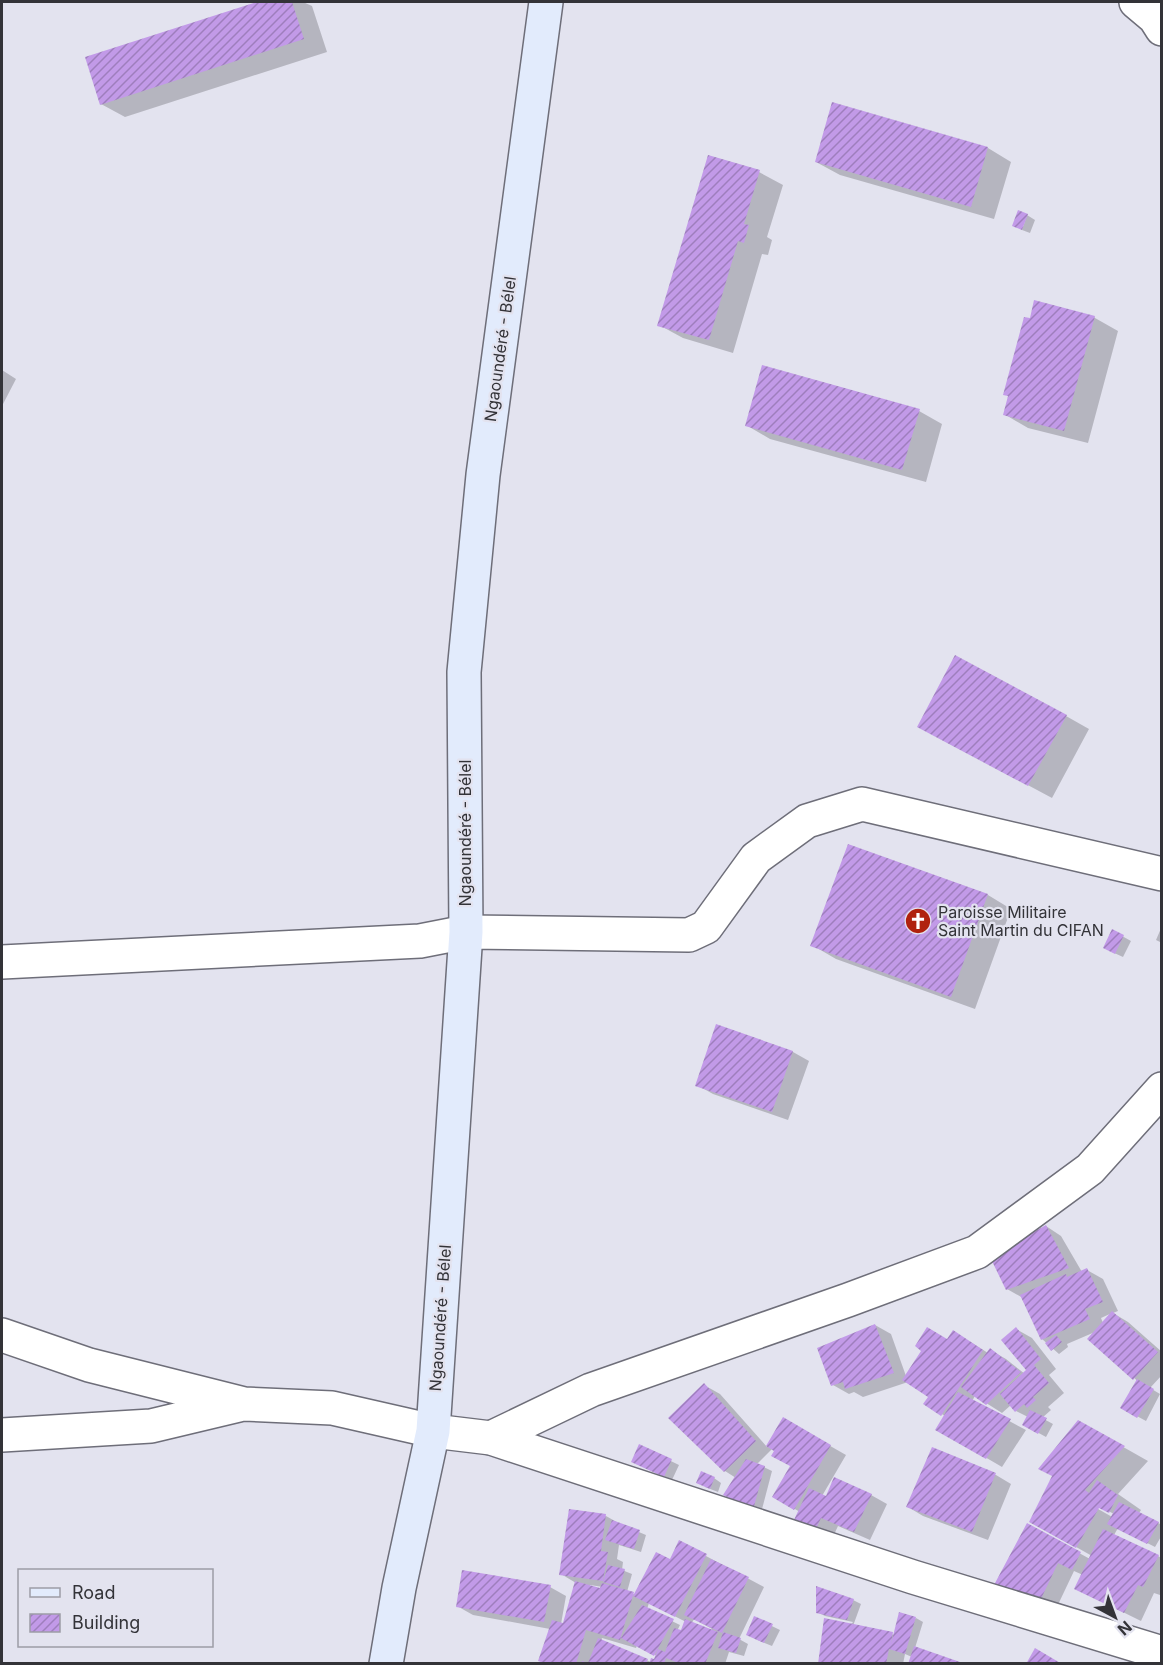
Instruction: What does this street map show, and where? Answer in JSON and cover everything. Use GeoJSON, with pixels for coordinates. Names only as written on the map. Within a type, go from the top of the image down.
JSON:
{"type":"FeatureCollection","features":[{"type":"Feature","properties":{"kind":"main road","name":"Ngaoundéré - Bélel"},"geometry":{"type":"LineString","coordinates":[[386,1664],[399,1588],[433,1431],[466,932],[464,672],[483,475],[546,2]]}},
{"type":"Feature","properties":{"kind":"street"},"geometry":{"type":"LineString","coordinates":[[1136,2],[1155,18],[1161,29]]}},
{"type":"Feature","properties":{"kind":"street"},"geometry":{"type":"LineString","coordinates":[[2,962],[420,941],[466,932],[689,935],[706,927],[756,858],[807,821],[862,804],[1161,874]]}},
{"type":"Feature","properties":{"kind":"street"},"geometry":{"type":"LineString","coordinates":[[490,1438],[591,1390],[977,1252],[1090,1169],[1161,1089]]}},
{"type":"Feature","properties":{"kind":"street"},"geometry":{"type":"LineString","coordinates":[[2,1335],[89,1365],[244,1404],[333,1408],[433,1431],[490,1438],[913,1577],[1161,1653]]}},
{"type":"Feature","properties":{"kind":"street"},"geometry":{"type":"LineString","coordinates":[[2,1435],[151,1426],[244,1404]]}},
{"type":"Feature","properties":{"kind":"building"},"geometry":{"type":"Polygon","coordinates":[[[257,2],[292,2],[304,39],[100,105],[85,57],[257,2]]]}},
{"type":"Feature","properties":{"kind":"building"},"geometry":{"type":"Polygon","coordinates":[[[832,102],[988,147],[971,207],[815,162],[832,102]]]}},
{"type":"Feature","properties":{"kind":"building"},"geometry":{"type":"Polygon","coordinates":[[[708,155],[760,170],[744,224],[749,225],[744,243],[738,241],[709,340],[657,326],[708,155]]]}},
{"type":"Feature","properties":{"kind":"building"},"geometry":{"type":"Polygon","coordinates":[[[1018,210],[1028,214],[1022,230],[1012,226],[1018,210]]]}},
{"type":"Feature","properties":{"kind":"building"},"geometry":{"type":"Polygon","coordinates":[[[1034,300],[1095,316],[1064,431],[1003,415],[1008,396],[1003,395],[1024,317],[1030,318],[1034,300]]]}},
{"type":"Feature","properties":{"kind":"building"},"geometry":{"type":"Polygon","coordinates":[[[762,365],[920,409],[902,470],[745,426],[762,365]]]}},
{"type":"Feature","properties":{"kind":"building"},"geometry":{"type":"Polygon","coordinates":[[[955,655],[1067,715],[1028,786],[917,727],[955,655]]]}},
{"type":"Feature","properties":{"kind":"building"},"geometry":{"type":"Polygon","coordinates":[[[848,844],[988,894],[951,997],[810,946],[848,844]]]}},
{"type":"Feature","properties":{"kind":"building"},"geometry":{"type":"Polygon","coordinates":[[[1112,929],[1124,935],[1115,954],[1103,948],[1112,929]]]}},
{"type":"Feature","properties":{"kind":"building"},"geometry":{"type":"Polygon","coordinates":[[[716,1024],[793,1051],[772,1112],[695,1086],[716,1024]]]}},
{"type":"Feature","properties":{"kind":"building"},"geometry":{"type":"Polygon","coordinates":[[[1046,1225],[1069,1268],[1006,1290],[990,1257],[1046,1225]]]}},
{"type":"Feature","properties":{"kind":"building"},"geometry":{"type":"Polygon","coordinates":[[[1087,1268],[1103,1302],[1085,1309],[1090,1319],[1041,1340],[1020,1295],[1066,1274],[1067,1277],[1087,1268]]]}},
{"type":"Feature","properties":{"kind":"building"},"geometry":{"type":"Polygon","coordinates":[[[1112,1311],[1158,1352],[1133,1380],[1087,1339],[1112,1311]]]}},
{"type":"Feature","properties":{"kind":"building"},"geometry":{"type":"Polygon","coordinates":[[[875,1324],[894,1373],[845,1389],[843,1382],[831,1386],[817,1348],[875,1324]]]}},
{"type":"Feature","properties":{"kind":"building"},"geometry":{"type":"Polygon","coordinates":[[[927,1327],[947,1339],[953,1330],[983,1350],[941,1416],[923,1404],[928,1397],[902,1380],[921,1351],[915,1346],[927,1327]]]}},
{"type":"Feature","properties":{"kind":"building"},"geometry":{"type":"Polygon","coordinates":[[[1016,1327],[1041,1359],[1034,1365],[1049,1383],[1033,1397],[1036,1400],[1027,1408],[1024,1404],[1015,1412],[1000,1394],[1026,1370],[1001,1340],[1016,1327]]]}},
{"type":"Feature","properties":{"kind":"building"},"geometry":{"type":"Polygon","coordinates":[[[1056,1335],[1062,1342],[1051,1351],[1045,1343],[1056,1335]]]}},
{"type":"Feature","properties":{"kind":"building"},"geometry":{"type":"Polygon","coordinates":[[[990,1348],[1021,1372],[986,1405],[961,1387],[990,1348]]]}},
{"type":"Feature","properties":{"kind":"building"},"geometry":{"type":"Polygon","coordinates":[[[1137,1379],[1154,1389],[1137,1418],[1120,1408],[1137,1379]]]}},
{"type":"Feature","properties":{"kind":"building"},"geometry":{"type":"Polygon","coordinates":[[[704,1383],[756,1441],[724,1472],[668,1418],[704,1383]]]}},
{"type":"Feature","properties":{"kind":"building"},"geometry":{"type":"Polygon","coordinates":[[[958,1392],[1011,1419],[986,1459],[935,1430],[958,1392]]]}},
{"type":"Feature","properties":{"kind":"building"},"geometry":{"type":"Polygon","coordinates":[[[1030,1410],[1047,1418],[1038,1434],[1022,1425],[1030,1410]]]}},
{"type":"Feature","properties":{"kind":"building"},"geometry":{"type":"Polygon","coordinates":[[[783,1417],[831,1445],[794,1510],[772,1497],[790,1466],[771,1456],[774,1451],[766,1446],[783,1417]]]}},
{"type":"Feature","properties":{"kind":"building"},"geometry":{"type":"Polygon","coordinates":[[[1078,1420],[1125,1446],[1085,1490],[1089,1493],[1097,1480],[1118,1495],[1109,1513],[1099,1508],[1076,1548],[1029,1522],[1052,1476],[1038,1469],[1078,1420]]]}},
{"type":"Feature","properties":{"kind":"building"},"geometry":{"type":"Polygon","coordinates":[[[639,1444],[672,1459],[664,1477],[631,1462],[639,1444]]]}},
{"type":"Feature","properties":{"kind":"building"},"geometry":{"type":"Polygon","coordinates":[[[932,1447],[996,1473],[972,1532],[906,1507],[932,1447]]]}},
{"type":"Feature","properties":{"kind":"building"},"geometry":{"type":"Polygon","coordinates":[[[746,1459],[765,1466],[753,1510],[723,1495],[746,1459]]]}},
{"type":"Feature","properties":{"kind":"building"},"geometry":{"type":"Polygon","coordinates":[[[701,1471],[715,1477],[710,1489],[696,1483],[701,1471]]]}},
{"type":"Feature","properties":{"kind":"building"},"geometry":{"type":"Polygon","coordinates":[[[834,1477],[872,1494],[854,1532],[821,1518],[815,1531],[793,1522],[809,1488],[826,1496],[834,1477]]]}},
{"type":"Feature","properties":{"kind":"building"},"geometry":{"type":"Polygon","coordinates":[[[1119,1502],[1159,1522],[1147,1544],[1107,1524],[1119,1502]]]}},
{"type":"Feature","properties":{"kind":"building"},"geometry":{"type":"Polygon","coordinates":[[[569,1509],[606,1514],[601,1551],[608,1552],[603,1581],[559,1575],[569,1509]]]}},
{"type":"Feature","properties":{"kind":"building"},"geometry":{"type":"Polygon","coordinates":[[[612,1520],[640,1530],[634,1549],[605,1540],[612,1520]]]}},
{"type":"Feature","properties":{"kind":"building"},"geometry":{"type":"Polygon","coordinates":[[[1027,1523],[1081,1552],[1072,1570],[1058,1563],[1039,1603],[994,1585],[1027,1523]]]}},
{"type":"Feature","properties":{"kind":"building"},"geometry":{"type":"Polygon","coordinates":[[[1103,1529],[1159,1555],[1143,1587],[1138,1585],[1124,1613],[1074,1589],[1103,1529]]]}},
{"type":"Feature","properties":{"kind":"building"},"geometry":{"type":"Polygon","coordinates":[[[679,1540],[707,1554],[675,1617],[633,1596],[656,1552],[670,1559],[679,1540]]]}},
{"type":"Feature","properties":{"kind":"building"},"geometry":{"type":"Polygon","coordinates":[[[711,1559],[749,1577],[722,1633],[684,1615],[711,1559]]]}},
{"type":"Feature","properties":{"kind":"building"},"geometry":{"type":"Polygon","coordinates":[[[608,1565],[625,1569],[620,1587],[603,1582],[608,1565]]]}},
{"type":"Feature","properties":{"kind":"building"},"geometry":{"type":"Polygon","coordinates":[[[462,1570],[551,1585],[544,1622],[456,1607],[462,1570]]]}},
{"type":"Feature","properties":{"kind":"building"},"geometry":{"type":"Polygon","coordinates":[[[575,1581],[600,1588],[602,1583],[634,1592],[620,1640],[586,1630],[576,1664],[547,1664],[538,1661],[552,1620],[563,1623],[575,1581]]]}},
{"type":"Feature","properties":{"kind":"building"},"geometry":{"type":"Polygon","coordinates":[[[816,1586],[854,1599],[847,1620],[816,1613],[816,1586]]]}},
{"type":"Feature","properties":{"kind":"building"},"geometry":{"type":"Polygon","coordinates":[[[642,1605],[674,1619],[654,1656],[621,1638],[642,1605]]]}},
{"type":"Feature","properties":{"kind":"building"},"geometry":{"type":"Polygon","coordinates":[[[899,1612],[916,1617],[905,1654],[889,1649],[886,1664],[818,1664],[824,1618],[893,1632],[891,1644],[899,1612]]]}},
{"type":"Feature","properties":{"kind":"building"},"geometry":{"type":"Polygon","coordinates":[[[754,1616],[773,1624],[764,1643],[746,1635],[754,1616]]]}},
{"type":"Feature","properties":{"kind":"building"},"geometry":{"type":"Polygon","coordinates":[[[685,1619],[718,1632],[705,1664],[681,1664],[666,1658],[664,1664],[649,1664],[658,1649],[665,1652],[674,1628],[681,1630],[685,1619]]]}},
{"type":"Feature","properties":{"kind":"building"},"geometry":{"type":"Polygon","coordinates":[[[723,1632],[741,1638],[736,1653],[718,1648],[723,1632]]]}},
{"type":"Feature","properties":{"kind":"building"},"geometry":{"type":"Polygon","coordinates":[[[598,1638],[648,1659],[646,1664],[581,1664],[582,1661],[588,1663],[598,1638]]]}},
{"type":"Feature","properties":{"kind":"building"},"geometry":{"type":"Polygon","coordinates":[[[914,1646],[960,1662],[959,1664],[908,1664],[914,1646]]]}},
{"type":"Feature","properties":{"kind":"building"},"geometry":{"type":"Polygon","coordinates":[[[1035,1648],[1062,1664],[1026,1664],[1035,1648]]]}},
{"type":"Feature","properties":{"kind":"place","name":"Paroisse Militaire Saint Martin du CIFAN"},"geometry":{"type":"Point","coordinates":[918,921]}}]}
